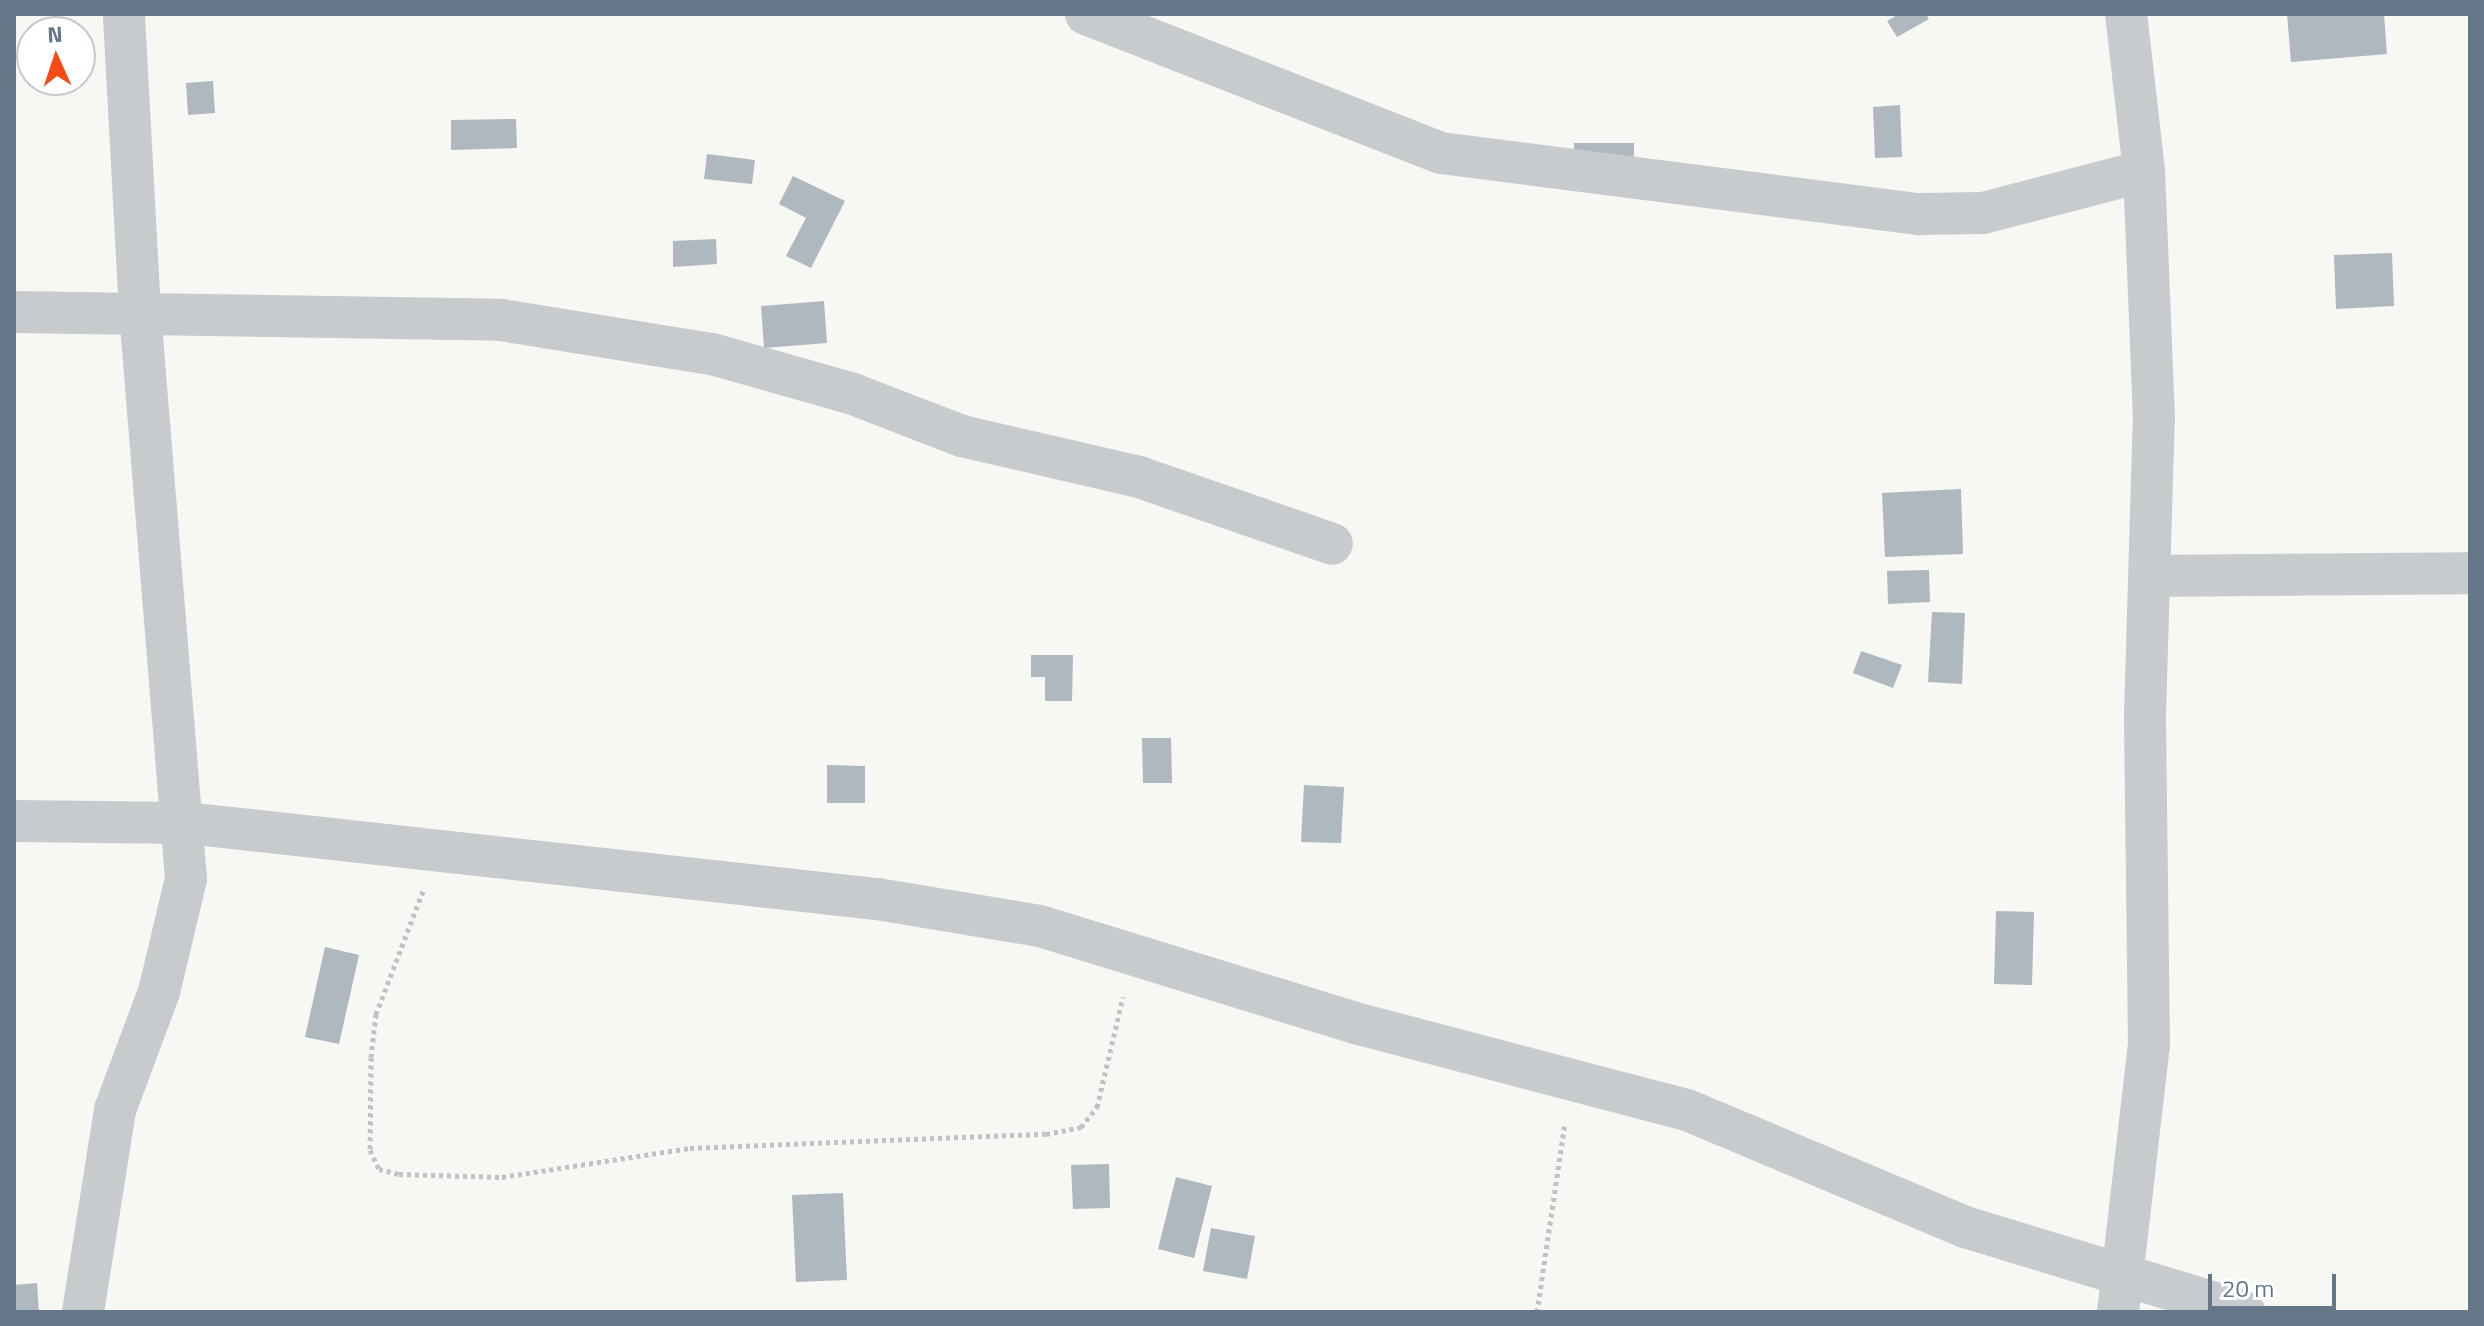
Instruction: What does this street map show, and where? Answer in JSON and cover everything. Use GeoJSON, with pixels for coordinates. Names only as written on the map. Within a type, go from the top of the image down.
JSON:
{"type":"FeatureCollection","features":[{"type":"Feature","properties":{"kind":"street"},"geometry":{"type":"LineString","coordinates":[[83,1312],[115,1110],[159,992],[183,891],[186,823],[140,312],[124,14]]}},
{"type":"Feature","properties":{"kind":"street"},"geometry":{"type":"LineString","coordinates":[[1086,14],[1441,153],[1919,214],[1983,213],[2144,171]]}},
{"type":"Feature","properties":{"kind":"street"},"geometry":{"type":"LineString","coordinates":[[2121,1293],[2149,1046],[2150,576],[2154,419],[2144,171],[2126,14]]}},
{"type":"Feature","properties":{"kind":"street"},"geometry":{"type":"LineString","coordinates":[[14,312],[501,320],[712,354],[853,394],[962,436],[1139,477],[1332,544]]}},
{"type":"Feature","properties":{"kind":"street"},"geometry":{"type":"LineString","coordinates":[[2150,576],[2470,573]]}},
{"type":"Feature","properties":{"kind":"street"},"geometry":{"type":"LineString","coordinates":[[14,821],[186,823],[442,855],[975,913],[1355,1023],[1687,1110],[2121,1293],[2244,1312]]}},
{"type":"Feature","properties":{"kind":"path"},"geometry":{"type":"LineString","coordinates":[[442,855],[411,915],[376,1014],[370,1150],[379,1169],[399,1174],[502,1177],[690,1148],[1046,1134],[1081,1127],[1097,1107],[1127,955]]}},
{"type":"Feature","properties":{"kind":"path"},"geometry":{"type":"LineString","coordinates":[[1537,1312],[1569,1077]]}},
{"type":"Feature","properties":{"kind":"building"},"geometry":{"type":"Polygon","coordinates":[[[1899,14],[1926,14],[1929,19],[1897,37],[1887,21],[1899,14]]]}},
{"type":"Feature","properties":{"kind":"building"},"geometry":{"type":"Polygon","coordinates":[[[2287,14],[2384,14],[2387,54],[2291,62],[2287,14]]]}},
{"type":"Feature","properties":{"kind":"building"},"geometry":{"type":"Polygon","coordinates":[[[213,81],[215,113],[188,115],[186,83],[213,81]]]}},
{"type":"Feature","properties":{"kind":"building"},"geometry":{"type":"Polygon","coordinates":[[[1900,105],[1902,157],[1875,158],[1873,107],[1900,105]]]}},
{"type":"Feature","properties":{"kind":"building"},"geometry":{"type":"Polygon","coordinates":[[[516,119],[517,148],[451,150],[451,120],[516,119]]]}},
{"type":"Feature","properties":{"kind":"building"},"geometry":{"type":"Polygon","coordinates":[[[1574,143],[1634,143],[1634,171],[1574,171],[1574,143]]]}},
{"type":"Feature","properties":{"kind":"building"},"geometry":{"type":"Polygon","coordinates":[[[707,154],[755,160],[752,184],[704,179],[707,154]]]}},
{"type":"Feature","properties":{"kind":"building"},"geometry":{"type":"Polygon","coordinates":[[[793,176],[845,201],[811,268],[786,256],[806,218],[779,204],[793,176]]]}},
{"type":"Feature","properties":{"kind":"building"},"geometry":{"type":"Polygon","coordinates":[[[716,239],[717,264],[673,267],[673,241],[716,239]]]}},
{"type":"Feature","properties":{"kind":"building"},"geometry":{"type":"Polygon","coordinates":[[[2392,253],[2394,306],[2336,309],[2334,255],[2392,253]]]}},
{"type":"Feature","properties":{"kind":"building"},"geometry":{"type":"Polygon","coordinates":[[[824,301],[827,343],[764,348],[761,306],[824,301]]]}},
{"type":"Feature","properties":{"kind":"building"},"geometry":{"type":"Polygon","coordinates":[[[1961,489],[1963,554],[1885,557],[1882,493],[1961,489]]]}},
{"type":"Feature","properties":{"kind":"building"},"geometry":{"type":"Polygon","coordinates":[[[1929,570],[1930,602],[1888,604],[1887,571],[1929,570]]]}},
{"type":"Feature","properties":{"kind":"building"},"geometry":{"type":"Polygon","coordinates":[[[1932,612],[1965,613],[1962,684],[1928,682],[1932,612]]]}},
{"type":"Feature","properties":{"kind":"building"},"geometry":{"type":"Polygon","coordinates":[[[1861,651],[1902,665],[1893,688],[1853,673],[1861,651]]]}},
{"type":"Feature","properties":{"kind":"building"},"geometry":{"type":"Polygon","coordinates":[[[1031,655],[1073,655],[1072,701],[1045,701],[1045,677],[1031,677],[1031,655]]]}},
{"type":"Feature","properties":{"kind":"building"},"geometry":{"type":"Polygon","coordinates":[[[1142,738],[1171,738],[1172,783],[1143,783],[1142,738]]]}},
{"type":"Feature","properties":{"kind":"building"},"geometry":{"type":"Polygon","coordinates":[[[827,765],[865,766],[865,803],[827,803],[827,765]]]}},
{"type":"Feature","properties":{"kind":"building"},"geometry":{"type":"Polygon","coordinates":[[[1304,785],[1344,787],[1341,843],[1301,842],[1304,785]]]}},
{"type":"Feature","properties":{"kind":"building"},"geometry":{"type":"Polygon","coordinates":[[[1996,911],[2034,912],[2032,985],[1994,984],[1996,911]]]}},
{"type":"Feature","properties":{"kind":"building"},"geometry":{"type":"Polygon","coordinates":[[[325,947],[359,955],[339,1044],[305,1037],[325,947]]]}},
{"type":"Feature","properties":{"kind":"building"},"geometry":{"type":"Polygon","coordinates":[[[1109,1164],[1110,1208],[1073,1209],[1071,1165],[1109,1164]]]}},
{"type":"Feature","properties":{"kind":"building"},"geometry":{"type":"Polygon","coordinates":[[[1176,1177],[1212,1186],[1194,1258],[1158,1249],[1176,1177]]]}},
{"type":"Feature","properties":{"kind":"building"},"geometry":{"type":"Polygon","coordinates":[[[843,1193],[847,1280],[796,1282],[792,1195],[843,1193]]]}},
{"type":"Feature","properties":{"kind":"building"},"geometry":{"type":"Polygon","coordinates":[[[1211,1228],[1255,1236],[1247,1279],[1203,1271],[1211,1228]]]}},
{"type":"Feature","properties":{"kind":"building"},"geometry":{"type":"Polygon","coordinates":[[[37,1283],[39,1312],[14,1312],[14,1285],[37,1283]]]}}]}
